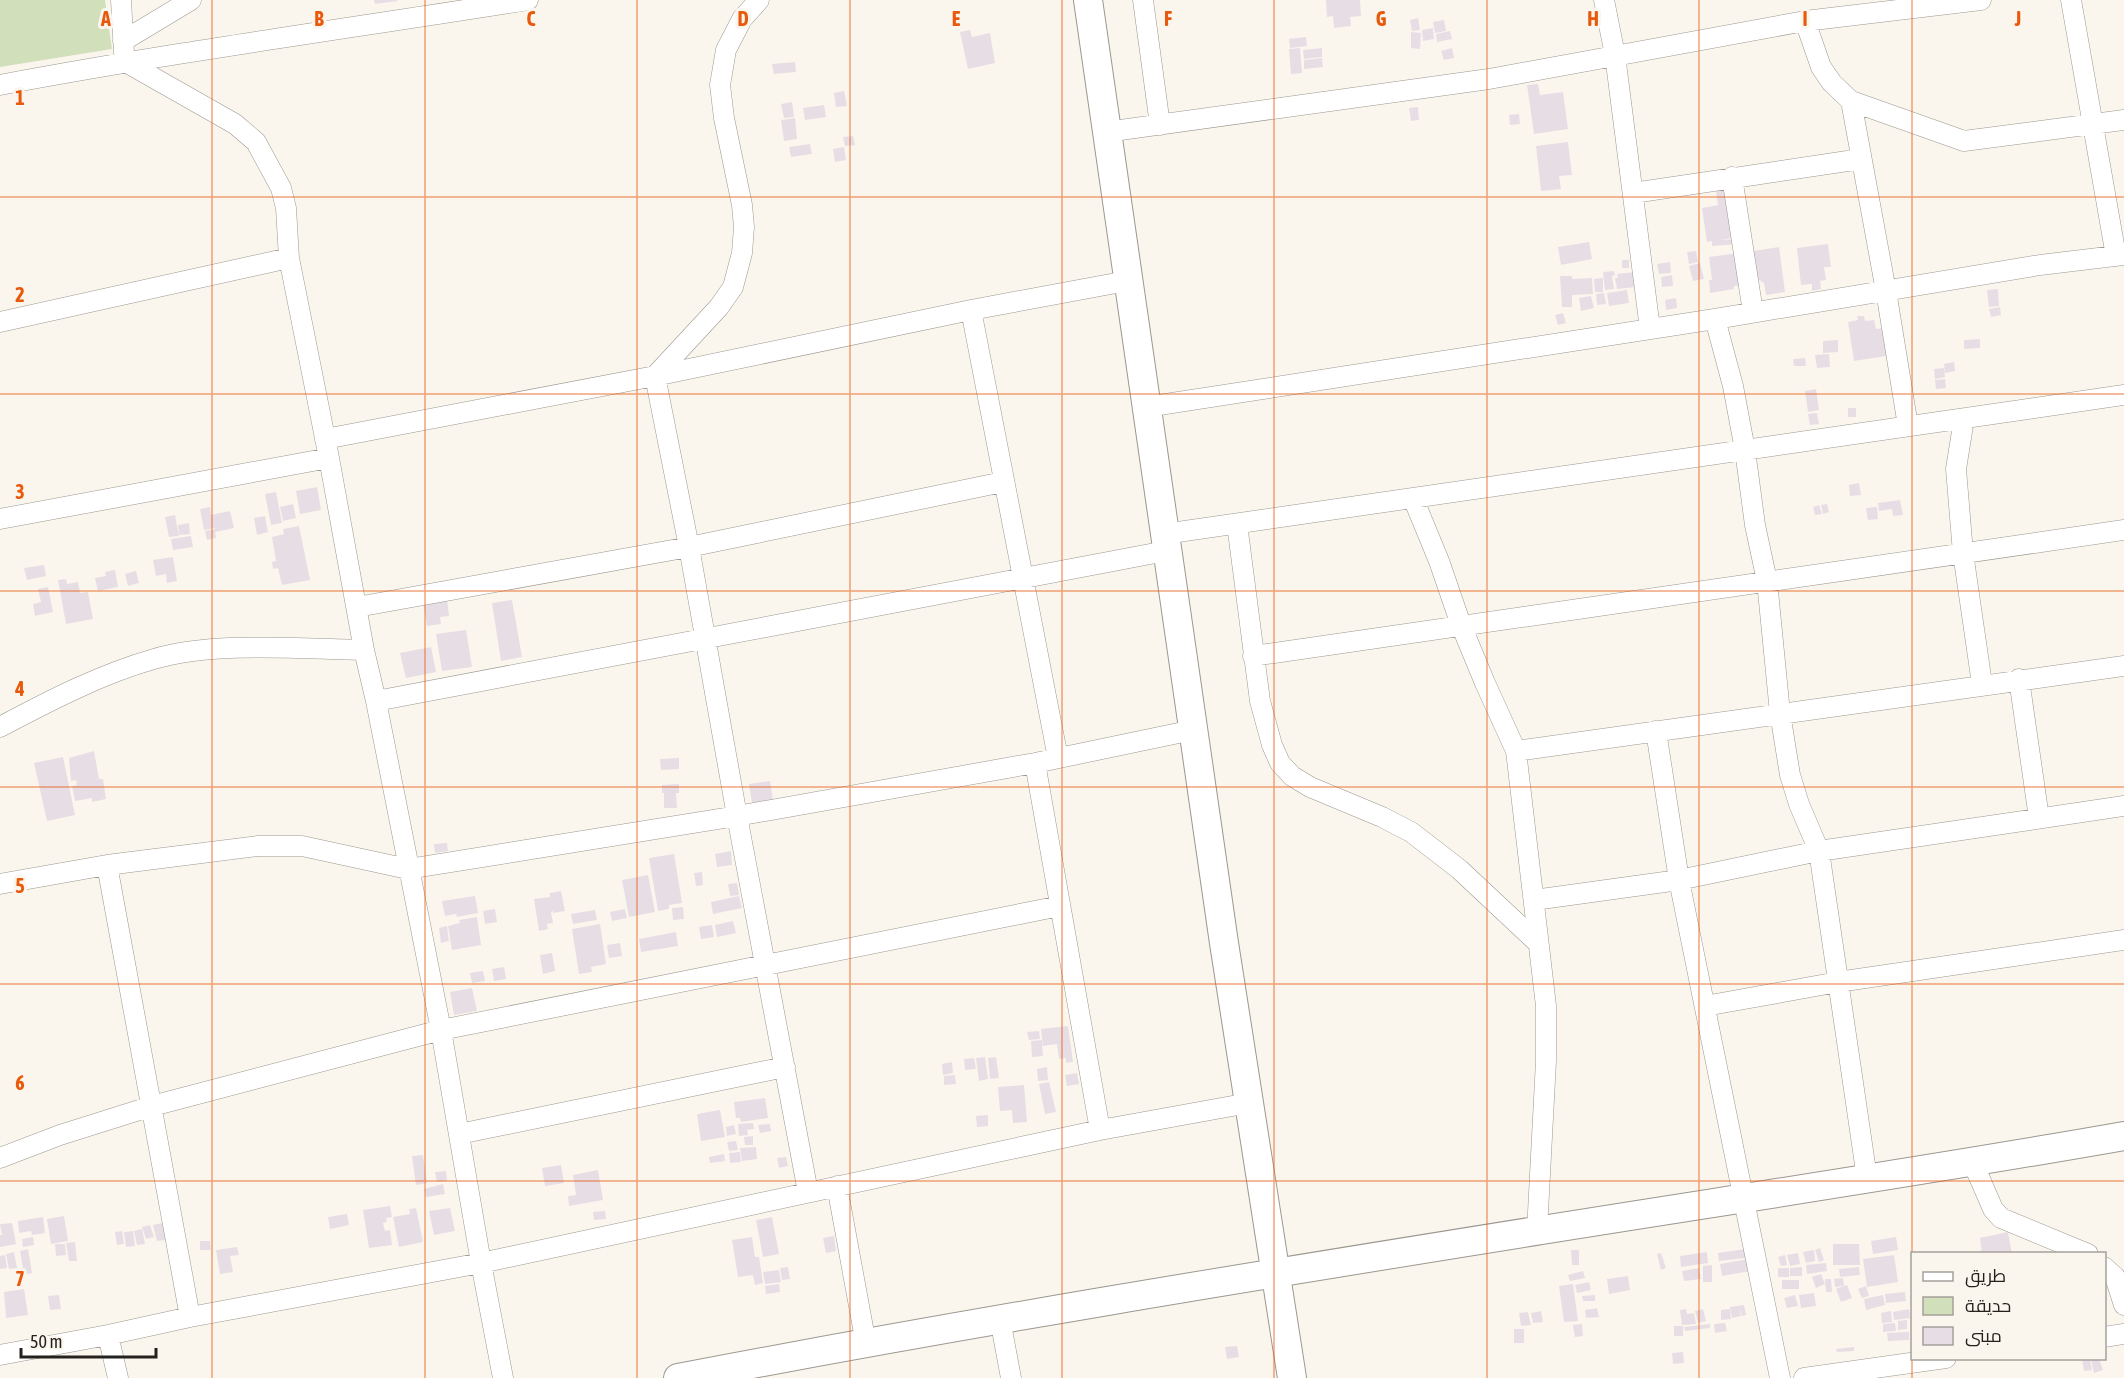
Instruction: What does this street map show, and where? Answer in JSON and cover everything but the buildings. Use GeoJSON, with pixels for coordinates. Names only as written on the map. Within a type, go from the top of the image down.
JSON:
{"type":"FeatureCollection","features":[{"type":"Feature","properties":{"kind":"street"},"geometry":{"type":"LineString","coordinates":[[121,0],[124,61]]}},
{"type":"Feature","properties":{"kind":"street"},"geometry":{"type":"LineString","coordinates":[[123,41],[191,0]]}},
{"type":"Feature","properties":{"kind":"street"},"geometry":{"type":"LineString","coordinates":[[0,85],[124,61],[528,0]]}},
{"type":"Feature","properties":{"kind":"street"},"geometry":{"type":"LineString","coordinates":[[655,376],[719,308],[733,287],[742,253],[744,227],[720,84],[726,50],[742,19],[759,0]]}},
{"type":"Feature","properties":{"kind":"street"},"geometry":{"type":"LineString","coordinates":[[1088,0],[1165,543],[1292,1378]]}},
{"type":"Feature","properties":{"kind":"street"},"geometry":{"type":"LineString","coordinates":[[1143,0],[1160,125]]}},
{"type":"Feature","properties":{"kind":"street"},"geometry":{"type":"LineString","coordinates":[[1604,0],[1615,55],[1650,329]]}},
{"type":"Feature","properties":{"kind":"street"},"geometry":{"type":"LineString","coordinates":[[1106,132],[1489,79],[1894,5],[1981,0]]}},
{"type":"Feature","properties":{"kind":"street"},"geometry":{"type":"LineString","coordinates":[[1146,407],[1715,319],[2040,265],[2120,256],[2092,123],[2071,0]]}},
{"type":"Feature","properties":{"kind":"street"},"geometry":{"type":"LineString","coordinates":[[1805,21],[1821,67],[1832,83],[1851,101],[1964,141],[2124,120]]}},
{"type":"Feature","properties":{"kind":"street"},"geometry":{"type":"LineString","coordinates":[[124,61],[235,124],[256,141],[281,188],[286,208],[288,258],[441,1030],[503,1378]]}},
{"type":"Feature","properties":{"kind":"street"},"geometry":{"type":"LineString","coordinates":[[1851,101],[1908,426]]}},
{"type":"Feature","properties":{"kind":"street"},"geometry":{"type":"LineString","coordinates":[[1633,193],[1861,159]]}},
{"type":"Feature","properties":{"kind":"street"},"geometry":{"type":"LineString","coordinates":[[1732,177],[1753,312]]}},
{"type":"Feature","properties":{"kind":"street"},"geometry":{"type":"LineString","coordinates":[[0,322],[288,258]]}},
{"type":"Feature","properties":{"kind":"street"},"geometry":{"type":"LineString","coordinates":[[0,519],[655,376],[971,310],[1128,281]]}},
{"type":"Feature","properties":{"kind":"street"},"geometry":{"type":"LineString","coordinates":[[971,310],[1058,758]]}},
{"type":"Feature","properties":{"kind":"street"},"geometry":{"type":"LineString","coordinates":[[1715,319],[1731,376],[1745,450],[1754,518],[1767,581],[1780,713],[1790,775],[1799,804],[1820,851],[1867,1178]]}},
{"type":"Feature","properties":{"kind":"street"},"geometry":{"type":"LineString","coordinates":[[655,376],[689,547],[808,1192]]}},
{"type":"Feature","properties":{"kind":"street"},"geometry":{"type":"LineString","coordinates":[[376,701],[1022,578],[1237,524],[2124,395]]}},
{"type":"Feature","properties":{"kind":"street"},"geometry":{"type":"LineString","coordinates":[[1964,419],[1956,469],[1963,553],[1982,684]]}},
{"type":"Feature","properties":{"kind":"street"},"geometry":{"type":"LineString","coordinates":[[357,607],[689,547],[1003,482]]}},
{"type":"Feature","properties":{"kind":"street"},"geometry":{"type":"LineString","coordinates":[[1413,498],[1439,561],[1461,625],[1516,751],[1546,1006],[1546,1061],[1537,1231]]}},
{"type":"Feature","properties":{"kind":"street"},"geometry":{"type":"LineString","coordinates":[[1237,524],[1260,701],[1272,746],[1280,763],[1292,776],[1310,787],[1382,817],[1411,832],[1459,869],[1538,943]]}},
{"type":"Feature","properties":{"kind":"street"},"geometry":{"type":"LineString","coordinates":[[1254,656],[2124,530]]}},
{"type":"Feature","properties":{"kind":"street"},"geometry":{"type":"LineString","coordinates":[[0,727],[45,703],[155,658],[207,650],[364,650]]}},
{"type":"Feature","properties":{"kind":"street"},"geometry":{"type":"LineString","coordinates":[[1516,751],[1982,684],[2124,666]]}},
{"type":"Feature","properties":{"kind":"street"},"geometry":{"type":"LineString","coordinates":[[2019,680],[2039,818]]}},
{"type":"Feature","properties":{"kind":"street"},"geometry":{"type":"LineString","coordinates":[[0,884],[107,865],[258,846],[302,846],[408,869],[737,816],[1035,763],[1193,730]]}},
{"type":"Feature","properties":{"kind":"street"},"geometry":{"type":"LineString","coordinates":[[1656,731],[1679,880],[1780,1378]]}},
{"type":"Feature","properties":{"kind":"street"},"geometry":{"type":"LineString","coordinates":[[1035,763],[1100,1130]]}},
{"type":"Feature","properties":{"kind":"street"},"geometry":{"type":"LineString","coordinates":[[1534,900],[1679,880],[1820,851],[2124,806]]}},
{"type":"Feature","properties":{"kind":"street"},"geometry":{"type":"LineString","coordinates":[[107,865],[190,1317]]}},
{"type":"Feature","properties":{"kind":"street"},"geometry":{"type":"LineString","coordinates":[[0,1158],[60,1135],[152,1106],[441,1030],[1060,906]]}},
{"type":"Feature","properties":{"kind":"street"},"geometry":{"type":"LineString","coordinates":[[1705,1006],[1838,982],[2124,940]]}},
{"type":"Feature","properties":{"kind":"street"},"geometry":{"type":"LineString","coordinates":[[459,1134],[785,1067]]}},
{"type":"Feature","properties":{"kind":"street"},"geometry":{"type":"LineString","coordinates":[[0,1355],[481,1263],[1100,1130],[1249,1102]]}},
{"type":"Feature","properties":{"kind":"street"},"geometry":{"type":"LineString","coordinates":[[678,1378],[1000,1319],[2124,1136]]}},
{"type":"Feature","properties":{"kind":"street"},"geometry":{"type":"LineString","coordinates":[[1973,1162],[1993,1209],[2001,1218],[2083,1252]]}},
{"type":"Feature","properties":{"kind":"street"},"geometry":{"type":"LineString","coordinates":[[837,1186],[866,1344]]}},
{"type":"Feature","properties":{"kind":"street"},"geometry":{"type":"LineString","coordinates":[[2106,1269],[2115,1277],[2124,1305]]}},
{"type":"Feature","properties":{"kind":"street"},"geometry":{"type":"LineString","coordinates":[[1000,1319],[1011,1378]]}},
{"type":"Feature","properties":{"kind":"street"},"geometry":{"type":"LineString","coordinates":[[2106,1337],[2124,1334]]}},
{"type":"Feature","properties":{"kind":"street"},"geometry":{"type":"LineString","coordinates":[[108,1335],[117,1378]]}},
{"type":"Feature","properties":{"kind":"street"},"geometry":{"type":"LineString","coordinates":[[1804,1378],[1939,1360]]}},
{"type":"Feature","properties":{"kind":"green space"},"geometry":{"type":"Polygon","coordinates":[[[0,0],[105,0],[112,49],[0,67],[0,0]]]}}]}
